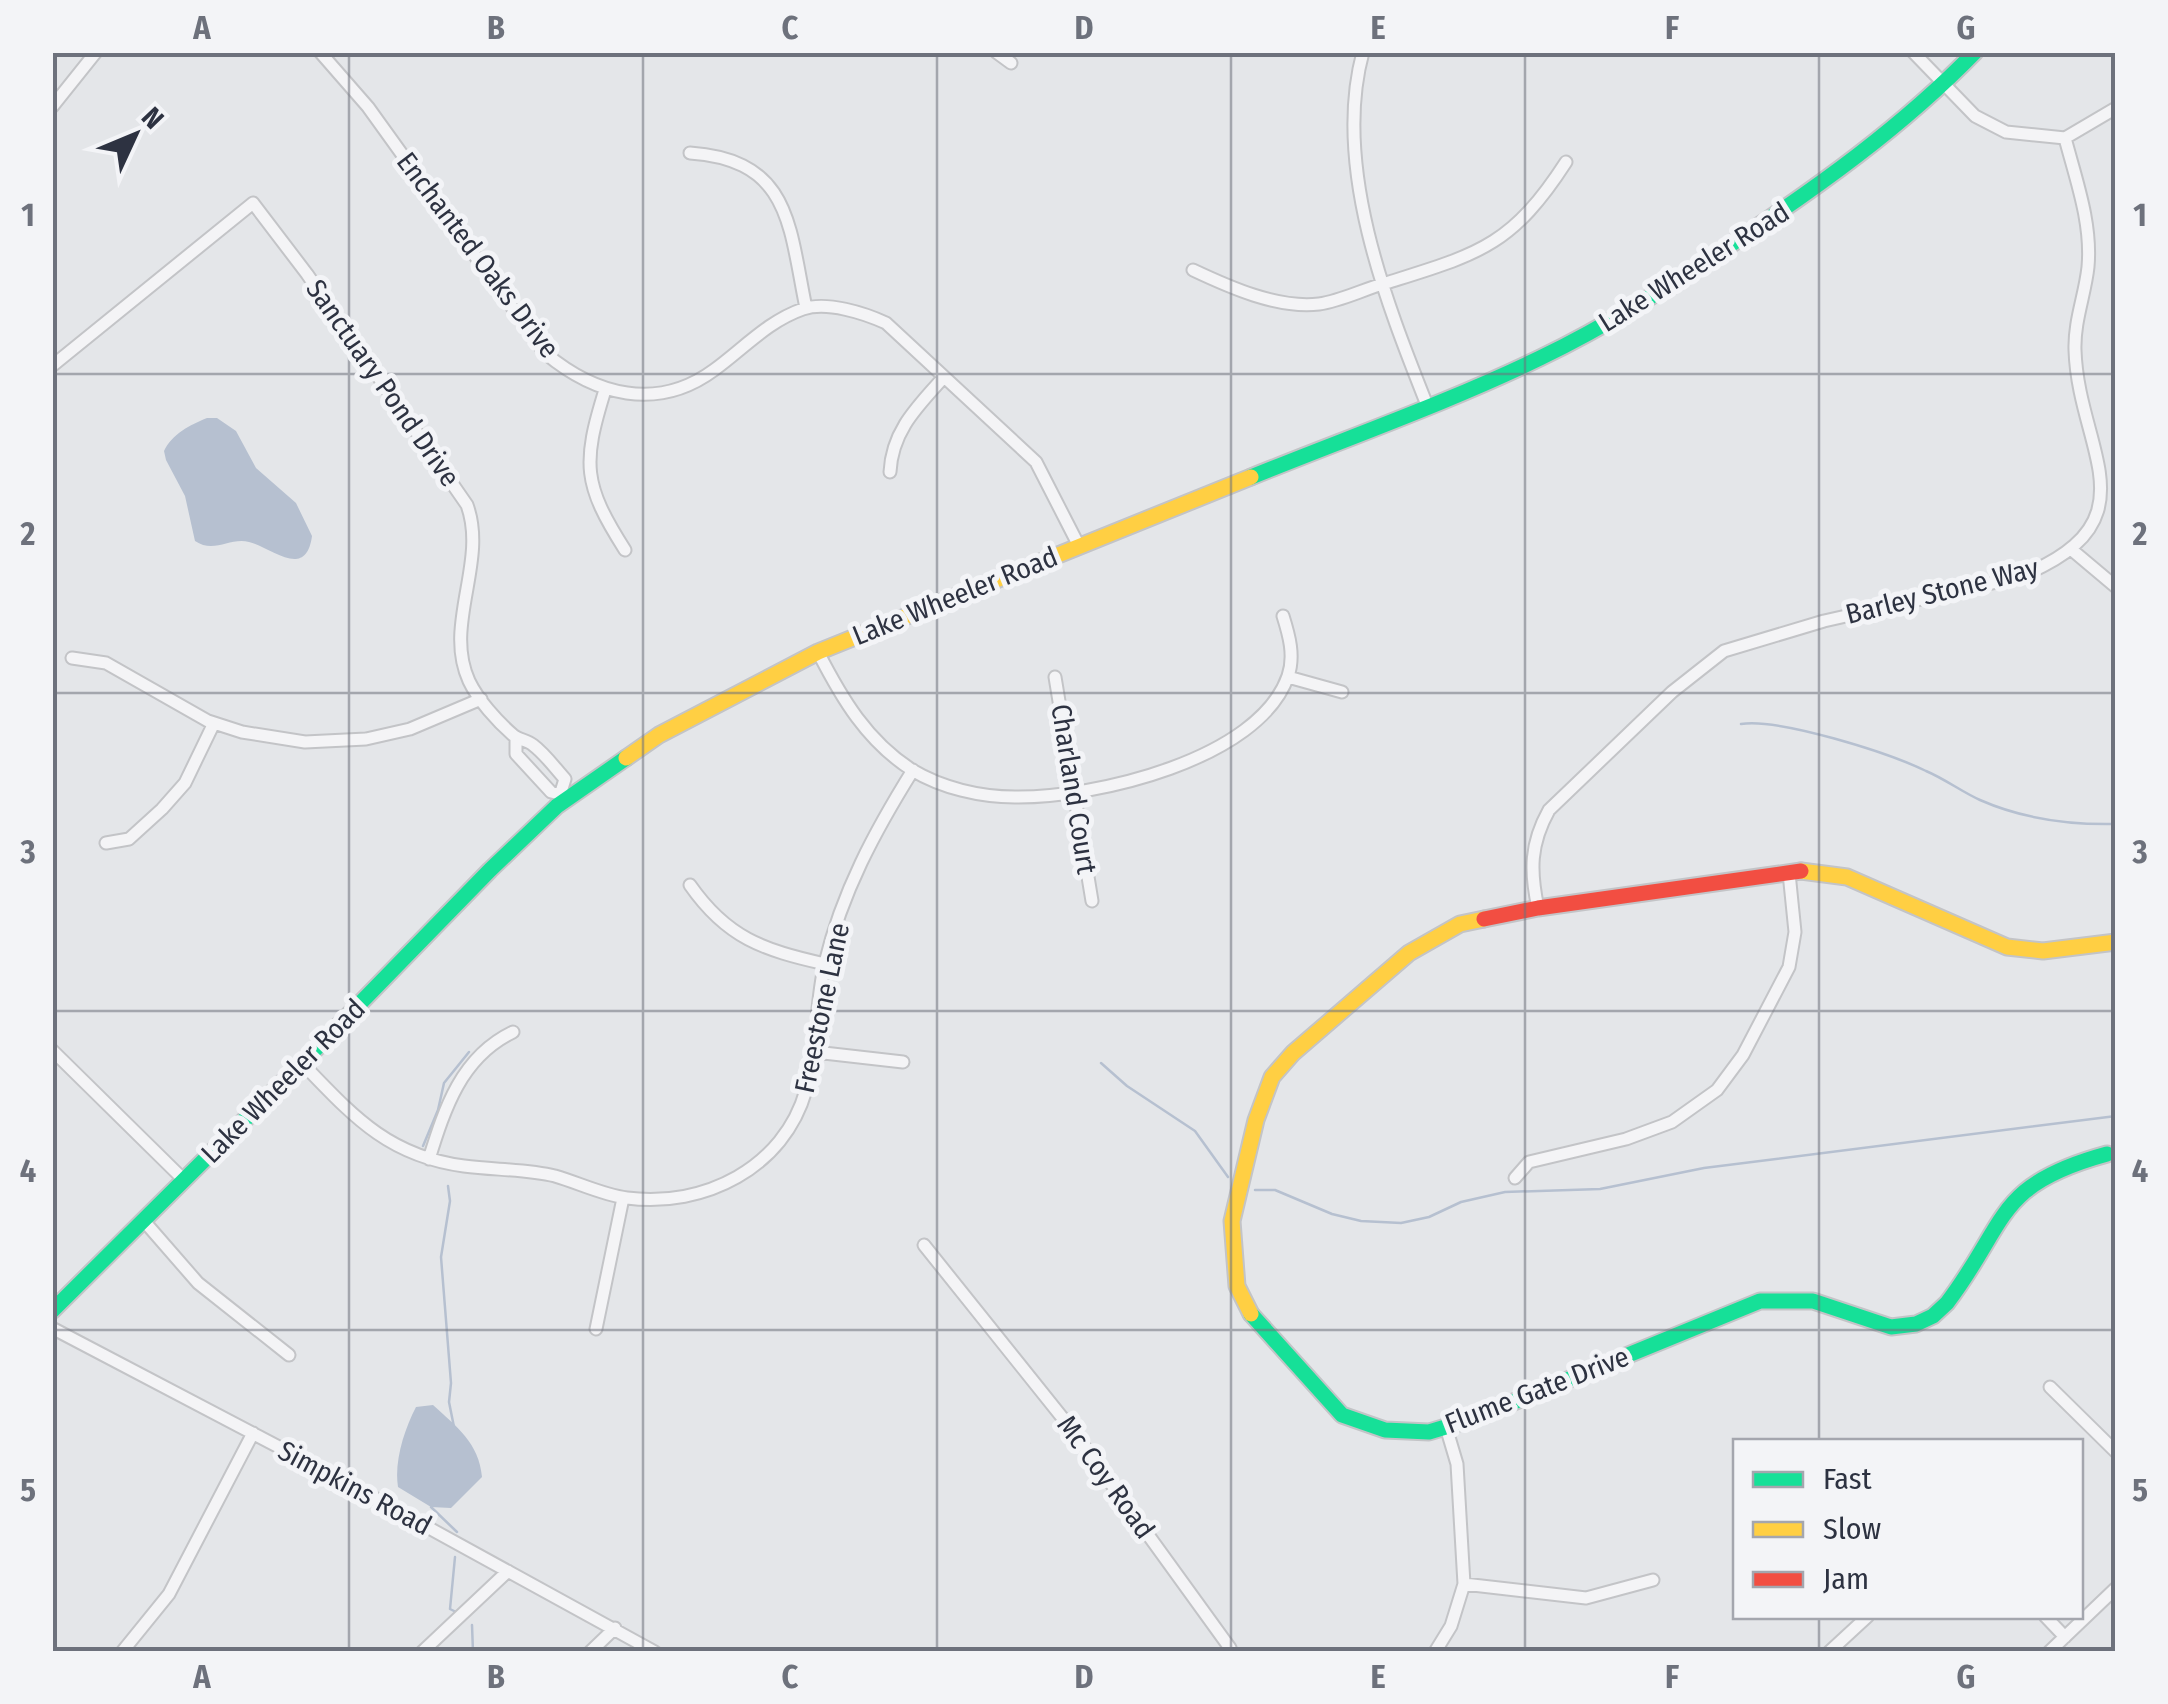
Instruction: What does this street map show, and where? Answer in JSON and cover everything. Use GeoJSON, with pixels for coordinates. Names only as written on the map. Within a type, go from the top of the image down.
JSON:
{"type":"FeatureCollection","features":[{"type":"Feature","properties":{"kind":"street"},"geometry":{"type":"LineString","coordinates":[[52,108],[96,52]]}},
{"type":"Feature","properties":{"kind":"street","name":"Enchanted Oaks Drive"},"geometry":{"type":"LineString","coordinates":[[320,52],[368,107],[545,353],[569,373],[605,390],[658,396],[712,372],[773,324],[806,308]]}},
{"type":"Feature","properties":{"kind":"street"},"geometry":{"type":"LineString","coordinates":[[996,52],[1011,62]]}},
{"type":"Feature","properties":{"kind":"street"},"geometry":{"type":"LineString","coordinates":[[1363,52],[1355,98],[1355,134],[1365,213],[1382,284],[1427,405]]}},
{"type":"Feature","properties":{"kind":"street"},"geometry":{"type":"LineString","coordinates":[[1913,52],[1975,116],[2006,132],[2065,138],[2116,108]]}},
{"type":"Feature","properties":{"kind":"street","name":"Lake Wheeler Road"},"geometry":{"type":"LineString","coordinates":[[52,1310],[302,1063],[564,795],[659,735],[818,652],[1427,405],[1579,339],[1781,212],[1865,153],[1975,52]]}},
{"type":"Feature","properties":{"kind":"street","name":"Barley Stone Way"},"geometry":{"type":"LineString","coordinates":[[1538,908],[1532,880],[1536,834],[1549,810],[1672,692],[1724,652],[1824,621],[2019,577],[2072,550],[2092,521],[2109,488],[2076,368],[2075,326],[2088,269],[2087,224],[2065,138]]}},
{"type":"Feature","properties":{"kind":"street"},"geometry":{"type":"LineString","coordinates":[[690,153],[740,162],[761,177],[780,199],[806,308],[864,313],[886,323],[1036,462],[1078,546]]}},
{"type":"Feature","properties":{"kind":"street"},"geometry":{"type":"LineString","coordinates":[[1193,270],[1262,298],[1318,304],[1466,258],[1493,243],[1540,202],[1566,162]]}},
{"type":"Feature","properties":{"kind":"street","name":"Sanctuary Pond Drive"},"geometry":{"type":"LineString","coordinates":[[52,366],[253,202],[467,505],[474,537],[461,634],[469,680],[480,699],[516,738],[531,743],[565,779],[564,795],[551,792],[516,754],[516,738]]}},
{"type":"Feature","properties":{"kind":"street"},"geometry":{"type":"LineString","coordinates":[[890,472],[891,454],[906,418],[944,378]]}},
{"type":"Feature","properties":{"kind":"street"},"geometry":{"type":"LineString","coordinates":[[605,390],[588,457],[590,484],[625,550]]}},
{"type":"Feature","properties":{"kind":"street"},"geometry":{"type":"LineString","coordinates":[[2072,550],[2116,587]]}},
{"type":"Feature","properties":{"kind":"street"},"geometry":{"type":"LineString","coordinates":[[818,652],[842,700],[859,723],[881,746],[914,770],[944,784],[993,796],[1074,793],[1174,765],[1234,738],[1267,712],[1288,677],[1291,660],[1290,636],[1283,616]]}},
{"type":"Feature","properties":{"kind":"street"},"geometry":{"type":"LineString","coordinates":[[72,658],[106,663],[214,723],[242,732],[305,742],[366,739],[410,729],[480,699]]}},
{"type":"Feature","properties":{"kind":"street","name":"Charland Court"},"geometry":{"type":"LineString","coordinates":[[1056,677],[1092,902]]}},
{"type":"Feature","properties":{"kind":"street"},"geometry":{"type":"LineString","coordinates":[[1288,677],[1342,692]]}},
{"type":"Feature","properties":{"kind":"street"},"geometry":{"type":"LineString","coordinates":[[106,843],[129,839],[162,809],[185,783],[214,723]]}},
{"type":"Feature","properties":{"kind":"street","name":"Freestone Lane"},"geometry":{"type":"LineString","coordinates":[[302,1063],[378,1136],[405,1152],[429,1159],[552,1176],[623,1198],[688,1198],[722,1187],[775,1147],[800,1110],[815,1052],[825,964],[861,860],[914,770]]}},
{"type":"Feature","properties":{"kind":"street","name":"Flume Gate Drive"},"geometry":{"type":"LineString","coordinates":[[2107,1154],[2058,1168],[2014,1198],[1944,1307],[1919,1324],[1896,1328],[1821,1304],[1788,1298],[1760,1301],[1429,1432],[1384,1430],[1342,1416],[1252,1316],[1237,1286],[1232,1221],[1256,1120],[1272,1077],[1293,1053],[1409,953],[1460,924],[1538,908],[1822,871],[1847,876],[2007,947],[2043,951],[2116,942]]}},
{"type":"Feature","properties":{"kind":"street"},"geometry":{"type":"LineString","coordinates":[[1515,1178],[1529,1162],[1626,1139],[1672,1122],[1716,1090],[1743,1055],[1789,967],[1794,932],[1790,874]]}},
{"type":"Feature","properties":{"kind":"street"},"geometry":{"type":"LineString","coordinates":[[690,884],[717,918],[758,947],[825,964]]}},
{"type":"Feature","properties":{"kind":"street"},"geometry":{"type":"LineString","coordinates":[[429,1159],[444,1109],[460,1078],[497,1040],[513,1032]]}},
{"type":"Feature","properties":{"kind":"street"},"geometry":{"type":"LineString","coordinates":[[52,1050],[184,1180]]}},
{"type":"Feature","properties":{"kind":"street"},"geometry":{"type":"LineString","coordinates":[[815,1052],[903,1062]]}},
{"type":"Feature","properties":{"kind":"street"},"geometry":{"type":"LineString","coordinates":[[596,1328],[623,1198]]}},
{"type":"Feature","properties":{"kind":"street"},"geometry":{"type":"LineString","coordinates":[[144,1221],[198,1283],[289,1355]]}},
{"type":"Feature","properties":{"kind":"street","name":"Mc Coy Road"},"geometry":{"type":"LineString","coordinates":[[924,1245],[1073,1431],[1230,1648],[1226,1652]]}},
{"type":"Feature","properties":{"kind":"street","name":"Simpkins Road"},"geometry":{"type":"LineString","coordinates":[[52,1328],[655,1652]]}},
{"type":"Feature","properties":{"kind":"street"},"geometry":{"type":"LineString","coordinates":[[2050,1387],[2116,1452]]}},
{"type":"Feature","properties":{"kind":"street"},"geometry":{"type":"LineString","coordinates":[[1435,1652],[1451,1626],[1464,1584],[1457,1464],[1446,1426]]}},
{"type":"Feature","properties":{"kind":"street"},"geometry":{"type":"LineString","coordinates":[[122,1652],[168,1594],[253,1433]]}},
{"type":"Feature","properties":{"kind":"street"},"geometry":{"type":"LineString","coordinates":[[422,1652],[508,1571]]}},
{"type":"Feature","properties":{"kind":"street"},"geometry":{"type":"LineString","coordinates":[[1464,1584],[1586,1598],[1653,1580]]}},
{"type":"Feature","properties":{"kind":"street"},"geometry":{"type":"LineString","coordinates":[[2049,1652],[2116,1588]]}},
{"type":"Feature","properties":{"kind":"street"},"geometry":{"type":"LineString","coordinates":[[1829,1652],[1865,1619]]}},
{"type":"Feature","properties":{"kind":"street"},"geometry":{"type":"LineString","coordinates":[[2048,1619],[2065,1637]]}},
{"type":"Feature","properties":{"kind":"street"},"geometry":{"type":"LineString","coordinates":[[590,1652],[615,1628]]}},
{"type":"Feature","properties":{"kind":"water"},"geometry":{"type":"Polygon","coordinates":[[[207,418],[217,418],[236,431],[256,468],[296,503],[312,536],[303,557],[286,558],[249,542],[209,546],[195,541],[185,496],[164,451],[177,435],[207,418]]]}},
{"type":"Feature","properties":{"kind":"water"},"geometry":{"type":"Polygon","coordinates":[[[433,1405],[465,1436],[480,1465],[482,1477],[451,1508],[431,1507],[398,1487],[399,1457],[412,1416],[416,1407],[433,1405]]]}},
{"type":"Feature","properties":{"kind":"waterway"},"geometry":{"type":"LineString","coordinates":[[1741,724],[1781,726],[1861,747],[1933,774],[1980,800],[2013,812],[2064,822],[2116,824]]}},
{"type":"Feature","properties":{"kind":"waterway"},"geometry":{"type":"LineString","coordinates":[[423,1146],[444,1083],[469,1052]]}},
{"type":"Feature","properties":{"kind":"waterway"},"geometry":{"type":"LineString","coordinates":[[1101,1063],[1127,1086],[1195,1131],[1228,1177]]}},
{"type":"Feature","properties":{"kind":"waterway"},"geometry":{"type":"LineString","coordinates":[[1255,1190],[1275,1190],[1332,1214],[1361,1221],[1401,1223],[1505,1192],[1600,1189],[1704,1168],[2116,1116]]}},
{"type":"Feature","properties":{"kind":"waterway"},"geometry":{"type":"LineString","coordinates":[[448,1186],[450,1201],[441,1257],[451,1383],[449,1402],[454,1427]]}},
{"type":"Feature","properties":{"kind":"waterway"},"geometry":{"type":"LineString","coordinates":[[431,1507],[457,1532]]}},
{"type":"Feature","properties":{"kind":"waterway"},"geometry":{"type":"LineString","coordinates":[[455,1557],[450,1609],[456,1612]]}},
{"type":"Feature","properties":{"kind":"waterway"},"geometry":{"type":"LineString","coordinates":[[472,1625],[473,1652]]}},
{"type":"Feature","properties":{"kind":"traffic: fast"},"geometry":{"type":"LineString","coordinates":[[1251,477],[1469,390],[1613,319],[1827,178],[1889,131],[1975,52]]}},
{"type":"Feature","properties":{"kind":"traffic: fast"},"geometry":{"type":"LineString","coordinates":[[52,1311],[490,870],[557,806],[626,758]]}},
{"type":"Feature","properties":{"kind":"traffic: fast"},"geometry":{"type":"LineString","coordinates":[[1251,1314],[1342,1415],[1385,1430],[1429,1432],[1472,1419],[1760,1301],[1813,1301],[1891,1327],[1916,1324],[1947,1303],[2008,1209],[2023,1193],[2070,1166],[2107,1154]]}},
{"type":"Feature","properties":{"kind":"traffic: slow"},"geometry":{"type":"LineString","coordinates":[[626,758],[659,735],[818,652],[1251,477]]}},
{"type":"Feature","properties":{"kind":"traffic: slow"},"geometry":{"type":"LineString","coordinates":[[1801,871],[1847,877],[2007,947],[2043,951],[2116,942]]}},
{"type":"Feature","properties":{"kind":"traffic: slow"},"geometry":{"type":"LineString","coordinates":[[1251,1314],[1237,1286],[1232,1221],[1256,1120],[1272,1077],[1293,1053],[1409,953],[1460,924],[1484,919]]}},
{"type":"Feature","properties":{"kind":"traffic: jam"},"geometry":{"type":"LineString","coordinates":[[1484,919],[1801,871]]}}]}
